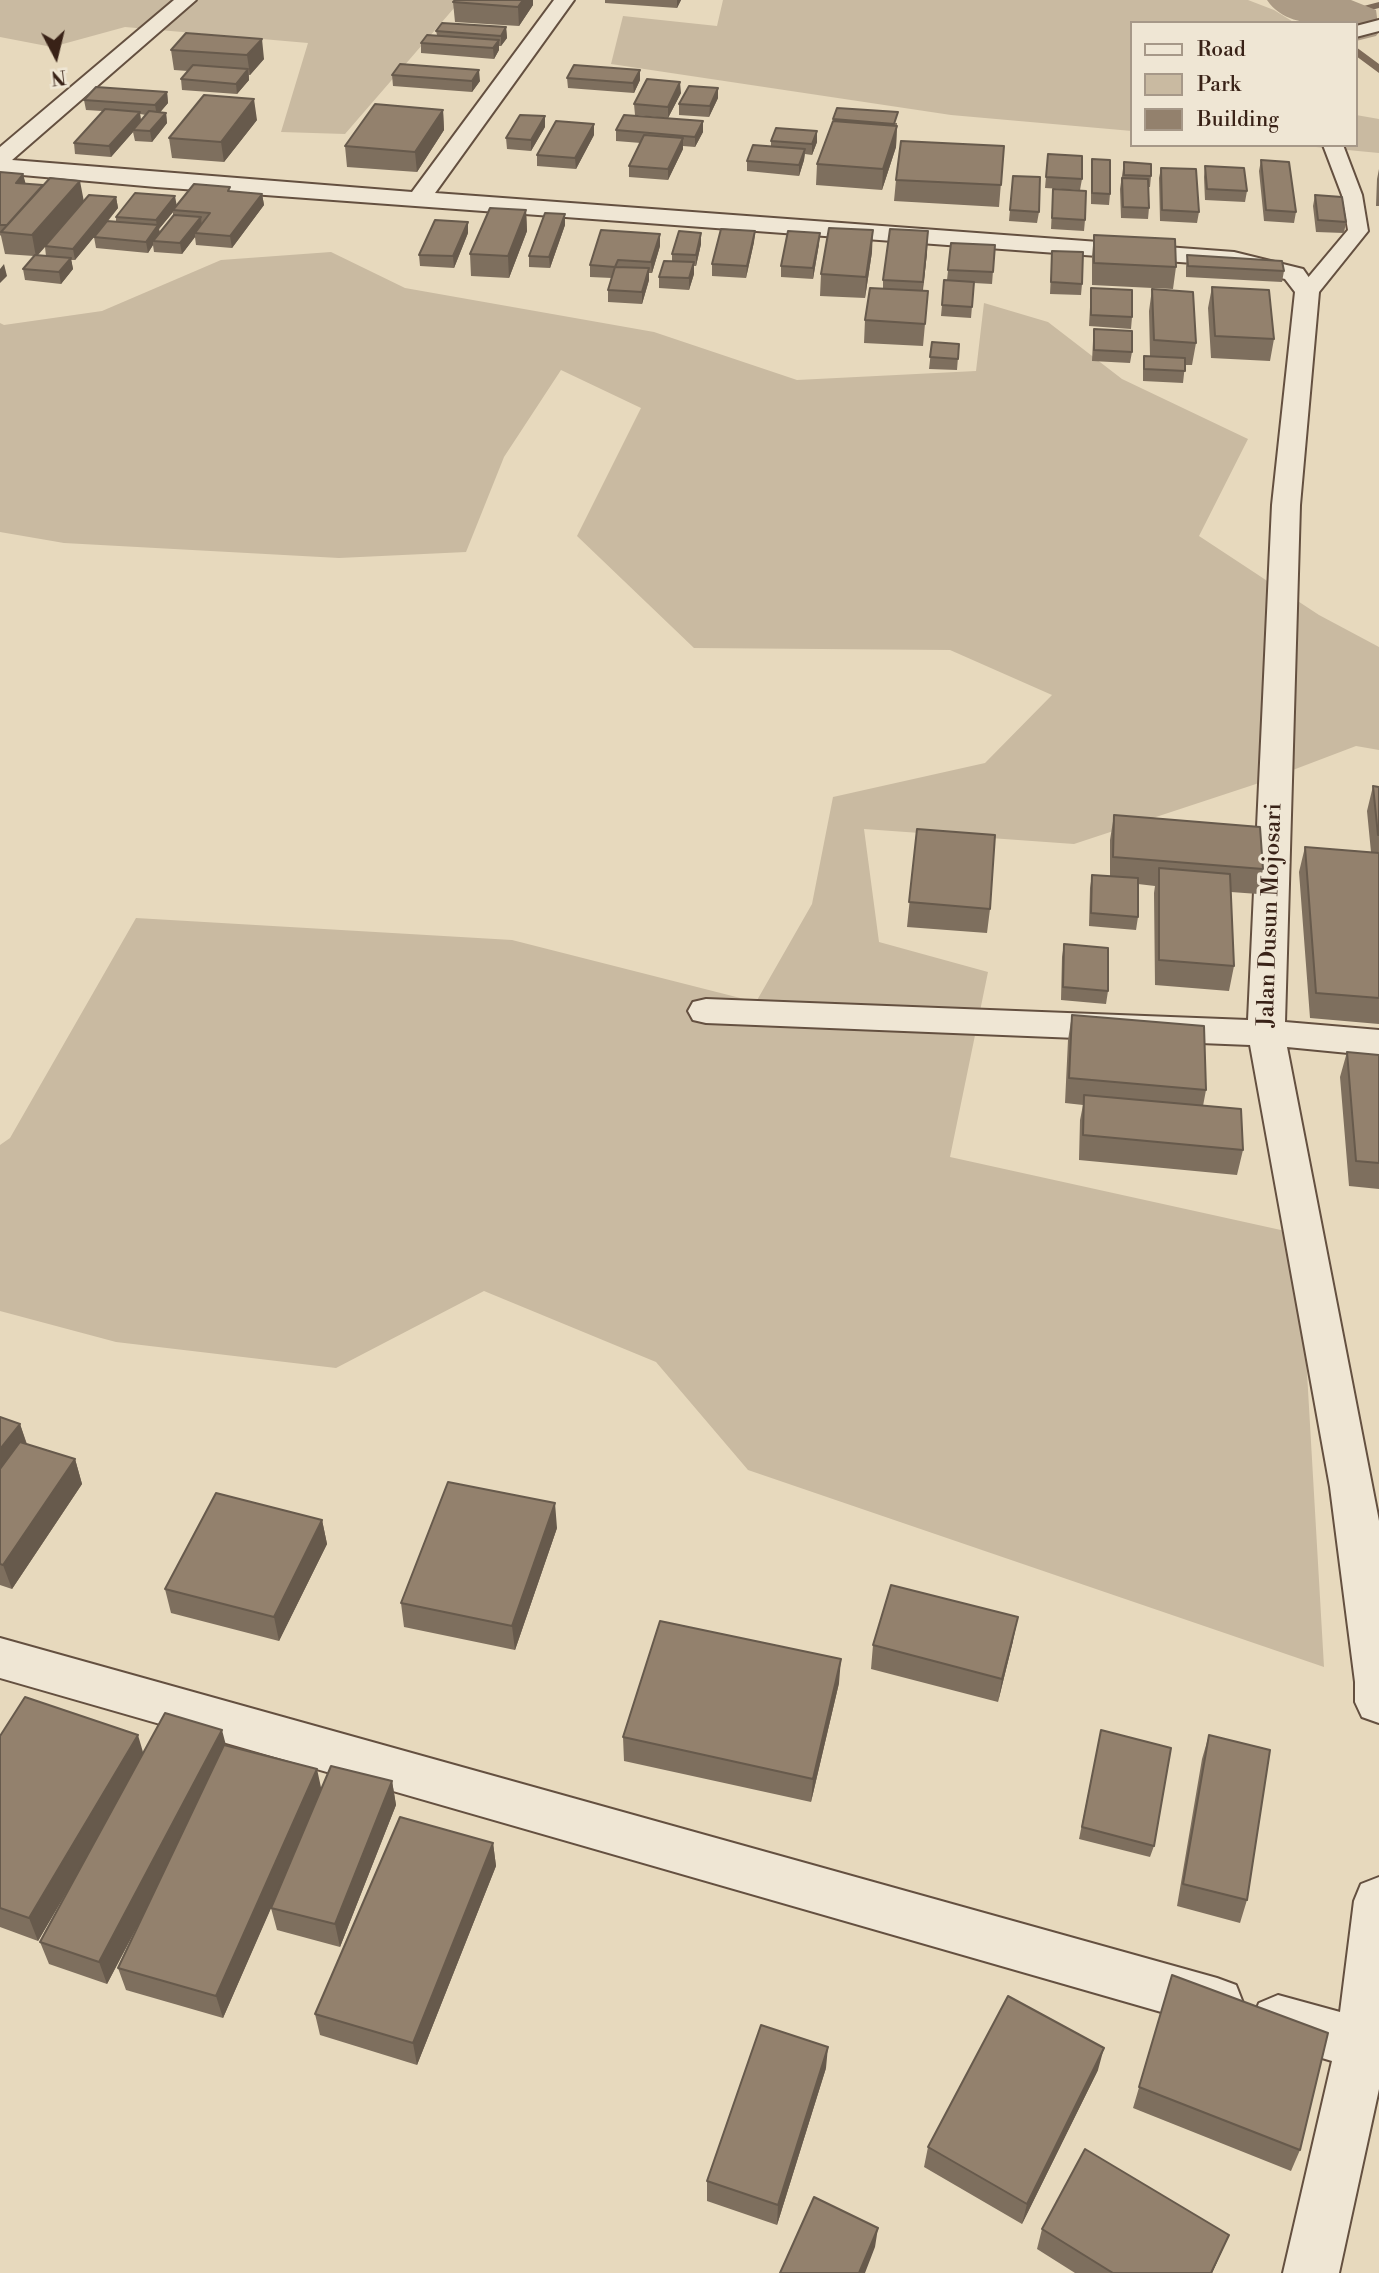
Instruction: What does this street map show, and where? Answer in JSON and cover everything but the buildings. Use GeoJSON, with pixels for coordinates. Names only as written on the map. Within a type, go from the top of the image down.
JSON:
{"type":"FeatureCollection","features":[{"type":"Feature","properties":{"kind":"street"},"geometry":{"type":"LineString","coordinates":[[0,159],[186,0]]}},
{"type":"Feature","properties":{"kind":"street"},"geometry":{"type":"LineString","coordinates":[[419,199],[564,0]]}},
{"type":"Feature","properties":{"kind":"street"},"geometry":{"type":"LineString","coordinates":[[0,166],[116,178],[1234,260],[1294,274],[1306,290]]}},
{"type":"Feature","properties":{"kind":"street","name":"Jalan Dusun Mojosari"},"geometry":{"type":"LineString","coordinates":[[1306,290],[1286,505],[1266,1033],[1352,1487],[1379,1702]]}},
{"type":"Feature","properties":{"kind":"street"},"geometry":{"type":"LineString","coordinates":[[706,1011],[1266,1033],[1379,1043]]}},
{"type":"Feature","properties":{"kind":"street"},"geometry":{"type":"LineString","coordinates":[[0,1658],[1371,2046]]}},
{"type":"Feature","properties":{"kind":"street"},"geometry":{"type":"LineString","coordinates":[[1311,2273],[1371,2046],[1379,1901]]}},
{"type":"Feature","properties":{"kind":"lane"},"geometry":{"type":"LineString","coordinates":[[1358,31],[1379,25]]}},
{"type":"Feature","properties":{"kind":"lane"},"geometry":{"type":"LineString","coordinates":[[1306,290],[1359,231],[1352,194],[1334,147]]}},
{"type":"Feature","properties":{"kind":"green space"},"geometry":{"type":"Polygon","coordinates":[[[0,0],[461,0],[345,134],[281,132],[308,43],[125,27],[52,47],[0,37],[0,0]]]}},
{"type":"Feature","properties":{"kind":"green space"},"geometry":{"type":"Polygon","coordinates":[[[723,0],[1248,0],[1274,10],[1292,21],[1130,21],[1130,131],[951,115],[611,64],[623,16],[717,26],[723,0]]]}},
{"type":"Feature","properties":{"kind":"green space"},"geometry":{"type":"Polygon","coordinates":[[[1358,115],[1379,119],[1379,153],[1316,147],[1358,147],[1358,115]]]}},
{"type":"Feature","properties":{"kind":"green space"},"geometry":{"type":"Polygon","coordinates":[[[331,252],[405,288],[654,332],[797,380],[976,371],[984,303],[1048,322],[1122,379],[1248,439],[1199,536],[1319,615],[1379,647],[1379,750],[1356,746],[1256,784],[1074,844],[864,829],[879,942],[988,972],[950,1157],[1299,1234],[1324,1667],[748,1470],[656,1362],[484,1291],[336,1368],[116,1342],[0,1311],[0,1145],[10,1138],[136,918],[512,940],[756,1002],[812,904],[833,797],[985,763],[1052,695],[950,650],[694,648],[577,536],[641,408],[561,370],[504,457],[466,552],[339,558],[64,543],[0,532],[0,323],[4,325],[102,311],[221,260],[331,252]]]}},
{"type":"Feature","properties":{"kind":"waterway"},"geometry":{"type":"LineString","coordinates":[[1297,0],[1350,21]]}},
{"type":"Feature","properties":{"kind":"waterway"},"geometry":{"type":"LineString","coordinates":[[1335,21],[1337,16],[1379,5]]}},
{"type":"Feature","properties":{"kind":"waterway"},"geometry":{"type":"LineString","coordinates":[[1358,52],[1379,70]]}}]}
